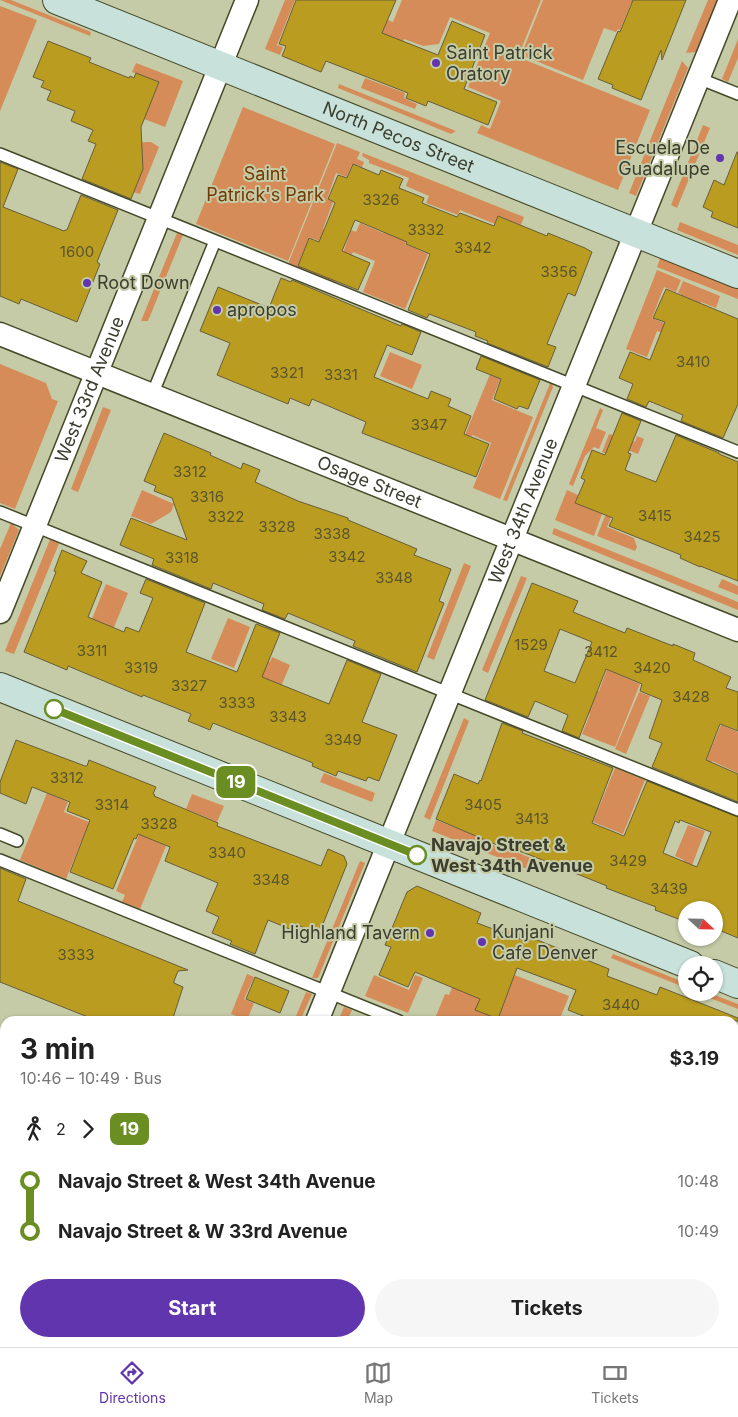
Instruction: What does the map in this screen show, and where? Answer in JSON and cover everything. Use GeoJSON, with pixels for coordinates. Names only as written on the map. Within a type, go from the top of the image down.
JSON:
{"type":"FeatureCollection","features":[{"type":"Feature","properties":{"kind":"street","name":"North Pecos Street"},"geometry":{"type":"LineString","coordinates":[[57,0],[738,274]]}},
{"type":"Feature","properties":{"kind":"street","name":"West 33rd Avenue"},"geometry":{"type":"LineString","coordinates":[[0,612],[247,0]]}},
{"type":"Feature","properties":{"kind":"street","name":"West 34th Avenue"},"geometry":{"type":"LineString","coordinates":[[319,1016],[730,0]]}},
{"type":"Feature","properties":{"kind":"street","name":"Osage Street"},"geometry":{"type":"LineString","coordinates":[[0,334],[738,630]]}},
{"type":"Feature","properties":{"kind":"street"},"geometry":{"type":"LineString","coordinates":[[0,687],[678,960]]}},
{"type":"Feature","properties":{"kind":"street"},"geometry":{"type":"LineString","coordinates":[[723,978],[738,984]]}},
{"type":"Feature","properties":{"kind":"lane"},"geometry":{"type":"LineString","coordinates":[[698,78],[738,94]]}},
{"type":"Feature","properties":{"kind":"lane"},"geometry":{"type":"LineString","coordinates":[[0,154],[738,452]]}},
{"type":"Feature","properties":{"kind":"lane"},"geometry":{"type":"LineString","coordinates":[[152,395],[215,241]]}},
{"type":"Feature","properties":{"kind":"lane"},"geometry":{"type":"LineString","coordinates":[[0,512],[738,810]]}},
{"type":"Feature","properties":{"kind":"lane"},"geometry":{"type":"LineString","coordinates":[[0,834],[17,841]]}},
{"type":"Feature","properties":{"kind":"lane"},"geometry":{"type":"LineString","coordinates":[[0,860],[386,1016]]}},
{"type":"Feature","properties":{"kind":"green space"},"geometry":{"type":"Polygon","coordinates":[[[0,0],[11,0],[91,32],[90,36],[0,0]]]}},
{"type":"Feature","properties":{"kind":"green space"},"geometry":{"type":"Polygon","coordinates":[[[285,0],[295,0],[277,45],[283,47],[280,55],[265,49],[285,0]]]}},
{"type":"Feature","properties":{"kind":"green space"},"geometry":{"type":"Polygon","coordinates":[[[402,0],[541,0],[518,57],[650,110],[618,190],[477,133],[481,125],[490,129],[501,101],[468,87],[490,33],[450,17],[439,44],[423,46],[404,39],[392,69],[369,13],[393,22],[402,0]]]}},
{"type":"Feature","properties":{"kind":"green space"},"geometry":{"type":"Polygon","coordinates":[[[543,0],[641,0],[638,6],[631,3],[620,30],[618,29],[616,32],[604,28],[583,80],[521,55],[543,0]]]}},
{"type":"Feature","properties":{"kind":"green space"},"geometry":{"type":"Polygon","coordinates":[[[708,0],[717,0],[696,52],[686,53],[708,0]]]}},
{"type":"Feature","properties":{"kind":"green space"},"geometry":{"type":"Polygon","coordinates":[[[0,6],[37,20],[0,111],[0,6]]]}},
{"type":"Feature","properties":{"kind":"green space"},"geometry":{"type":"Polygon","coordinates":[[[738,39],[738,58],[728,82],[722,79],[738,39]]]}},
{"type":"Feature","properties":{"kind":"green space"},"geometry":{"type":"Polygon","coordinates":[[[682,61],[688,68],[636,196],[629,193],[682,61]]]}},
{"type":"Feature","properties":{"kind":"green space"},"geometry":{"type":"Polygon","coordinates":[[[136,63],[183,81],[165,127],[144,119],[159,82],[132,72],[136,63]]]}},
{"type":"Feature","properties":{"kind":"green space"},"geometry":{"type":"Polygon","coordinates":[[[365,78],[405,93],[404,98],[417,104],[415,109],[361,88],[365,78]]]}},
{"type":"Feature","properties":{"kind":"green space"},"geometry":{"type":"Polygon","coordinates":[[[339,84],[456,131],[451,134],[338,88],[339,84]]]}},
{"type":"Feature","properties":{"kind":"green space","name":"Saint Patrick's Park"},"geometry":{"type":"Polygon","coordinates":[[[243,107],[335,144],[288,261],[196,224],[243,107]]]}},
{"type":"Feature","properties":{"kind":"green space"},"geometry":{"type":"Polygon","coordinates":[[[703,125],[710,128],[677,208],[671,205],[703,125]]]}},
{"type":"Feature","properties":{"kind":"green space"},"geometry":{"type":"Polygon","coordinates":[[[151,142],[159,147],[140,194],[133,192],[143,166],[111,153],[115,143],[151,142]]]}},
{"type":"Feature","properties":{"kind":"green space"},"geometry":{"type":"Polygon","coordinates":[[[337,143],[360,152],[357,159],[364,162],[362,167],[352,164],[347,177],[336,173],[327,199],[333,202],[323,229],[346,239],[342,250],[309,237],[300,260],[331,272],[343,253],[351,230],[356,232],[360,223],[383,233],[387,224],[409,233],[405,244],[428,254],[405,309],[363,292],[375,261],[353,252],[342,277],[339,276],[335,283],[288,264],[337,143]]]}},
{"type":"Feature","properties":{"kind":"green space"},"geometry":{"type":"Polygon","coordinates":[[[363,153],[524,217],[521,225],[498,216],[495,224],[460,210],[458,215],[426,203],[429,196],[406,186],[409,178],[369,163],[369,160],[362,156],[363,153]]]}},
{"type":"Feature","properties":{"kind":"green space"},"geometry":{"type":"Polygon","coordinates":[[[680,222],[738,245],[738,255],[677,230],[680,222]]]}},
{"type":"Feature","properties":{"kind":"green space"},"geometry":{"type":"Polygon","coordinates":[[[177,233],[183,235],[148,321],[141,321],[177,233]]]}},
{"type":"Feature","properties":{"kind":"green space"},"geometry":{"type":"Polygon","coordinates":[[[661,256],[738,286],[738,299],[657,267],[661,256]]]}},
{"type":"Feature","properties":{"kind":"green space"},"geometry":{"type":"Polygon","coordinates":[[[657,270],[681,280],[676,292],[664,287],[652,318],[672,326],[669,335],[657,331],[647,357],[626,349],[657,270]]]}},
{"type":"Feature","properties":{"kind":"green space"},"geometry":{"type":"Polygon","coordinates":[[[683,281],[720,296],[716,308],[701,302],[700,305],[680,297],[681,294],[678,293],[683,281]]]}},
{"type":"Feature","properties":{"kind":"green space"},"geometry":{"type":"Polygon","coordinates":[[[390,352],[422,365],[412,389],[380,376],[390,352]]]}},
{"type":"Feature","properties":{"kind":"green space"},"geometry":{"type":"Polygon","coordinates":[[[495,362],[505,367],[492,400],[533,417],[500,499],[473,488],[491,443],[472,435],[471,437],[465,435],[495,362]]]}},
{"type":"Feature","properties":{"kind":"green space"},"geometry":{"type":"Polygon","coordinates":[[[0,364],[46,383],[52,399],[58,401],[15,509],[0,503],[0,364]]]}},
{"type":"Feature","properties":{"kind":"green space"},"geometry":{"type":"Polygon","coordinates":[[[551,381],[553,387],[507,501],[503,500],[551,381]]]}},
{"type":"Feature","properties":{"kind":"green space"},"geometry":{"type":"Polygon","coordinates":[[[103,407],[111,410],[78,492],[71,489],[103,407]]]}},
{"type":"Feature","properties":{"kind":"green space"},"geometry":{"type":"Polygon","coordinates":[[[600,408],[603,410],[596,428],[606,432],[599,449],[594,447],[585,456],[573,486],[569,484],[600,408]]]}},
{"type":"Feature","properties":{"kind":"green space"},"geometry":{"type":"Polygon","coordinates":[[[609,434],[635,442],[637,436],[644,439],[638,454],[613,444],[608,455],[602,452],[609,434]]]}},
{"type":"Feature","properties":{"kind":"green space"},"geometry":{"type":"Polygon","coordinates":[[[142,490],[174,504],[171,512],[151,524],[131,516],[142,490]]]}},
{"type":"Feature","properties":{"kind":"green space"},"geometry":{"type":"Polygon","coordinates":[[[567,490],[578,495],[575,503],[602,514],[594,536],[555,520],[567,490]]]}},
{"type":"Feature","properties":{"kind":"green space"},"geometry":{"type":"Polygon","coordinates":[[[607,511],[613,513],[607,527],[634,538],[637,547],[635,551],[597,536],[607,511]]]}},
{"type":"Feature","properties":{"kind":"green space"},"geometry":{"type":"Polygon","coordinates":[[[11,523],[19,530],[0,576],[0,549],[11,523]]]}},
{"type":"Feature","properties":{"kind":"green space"},"geometry":{"type":"Polygon","coordinates":[[[554,528],[738,602],[738,610],[552,534],[554,528]]]}},
{"type":"Feature","properties":{"kind":"green space"},"geometry":{"type":"Polygon","coordinates":[[[51,537],[60,541],[14,654],[5,651],[51,537]]]}},
{"type":"Feature","properties":{"kind":"green space"},"geometry":{"type":"Polygon","coordinates":[[[464,563],[471,566],[434,660],[427,657],[464,563]]]}},
{"type":"Feature","properties":{"kind":"green space"},"geometry":{"type":"Polygon","coordinates":[[[521,576],[527,578],[488,673],[482,670],[521,576]]]}},
{"type":"Feature","properties":{"kind":"green space"},"geometry":{"type":"Polygon","coordinates":[[[722,579],[738,586],[738,595],[718,587],[722,579]]]}},
{"type":"Feature","properties":{"kind":"green space"},"geometry":{"type":"Polygon","coordinates":[[[106,584],[128,593],[112,632],[90,624],[106,584]]]}},
{"type":"Feature","properties":{"kind":"green space"},"geometry":{"type":"Polygon","coordinates":[[[228,618],[250,627],[234,668],[211,659],[228,618]]]}},
{"type":"Feature","properties":{"kind":"green space"},"geometry":{"type":"Polygon","coordinates":[[[612,655],[618,671],[617,674],[640,684],[615,747],[582,734],[590,714],[580,710],[588,687],[599,691],[612,655]]]}},
{"type":"Feature","properties":{"kind":"green space"},"geometry":{"type":"Polygon","coordinates":[[[272,657],[290,665],[279,691],[259,682],[268,661],[270,662],[272,657]]]}},
{"type":"Feature","properties":{"kind":"green space"},"geometry":{"type":"Polygon","coordinates":[[[639,692],[650,696],[626,754],[615,749],[639,692]]]}},
{"type":"Feature","properties":{"kind":"green space"},"geometry":{"type":"Polygon","coordinates":[[[464,718],[469,721],[430,820],[424,817],[464,718]]]}},
{"type":"Feature","properties":{"kind":"green space"},"geometry":{"type":"Polygon","coordinates":[[[721,725],[738,732],[738,773],[712,761],[702,784],[697,782],[721,725]]]}},
{"type":"Feature","properties":{"kind":"green space"},"geometry":{"type":"Polygon","coordinates":[[[615,768],[645,780],[623,834],[593,822],[615,768]]]}},
{"type":"Feature","properties":{"kind":"green space"},"geometry":{"type":"Polygon","coordinates":[[[324,773],[375,793],[372,802],[320,782],[324,773]]]}},
{"type":"Feature","properties":{"kind":"green space"},"geometry":{"type":"Polygon","coordinates":[[[47,793],[68,802],[64,812],[89,822],[66,879],[20,860],[47,793]]]}},
{"type":"Feature","properties":{"kind":"green space"},"geometry":{"type":"Polygon","coordinates":[[[192,794],[224,806],[217,822],[186,809],[192,794]]]}},
{"type":"Feature","properties":{"kind":"green space"},"geometry":{"type":"Polygon","coordinates":[[[436,820],[484,839],[484,841],[504,850],[506,848],[531,858],[527,869],[432,831],[436,820]]]}},
{"type":"Feature","properties":{"kind":"green space"},"geometry":{"type":"Polygon","coordinates":[[[688,825],[705,831],[688,876],[679,873],[684,860],[675,856],[688,825]]]}},
{"type":"Feature","properties":{"kind":"green space"},"geometry":{"type":"Polygon","coordinates":[[[139,834],[166,846],[140,909],[122,902],[125,895],[116,891],[139,834]]]}},
{"type":"Feature","properties":{"kind":"green space"},"geometry":{"type":"Polygon","coordinates":[[[360,861],[365,863],[318,978],[312,978],[360,861]]]}},
{"type":"Feature","properties":{"kind":"green space"},"geometry":{"type":"Polygon","coordinates":[[[506,928],[527,936],[512,974],[569,996],[561,1016],[436,1016],[445,994],[449,995],[456,978],[483,988],[506,928]]]}},
{"type":"Feature","properties":{"kind":"green space"},"geometry":{"type":"Polygon","coordinates":[[[613,954],[678,980],[678,985],[611,958],[613,954]]]}},
{"type":"Feature","properties":{"kind":"green space"},"geometry":{"type":"Polygon","coordinates":[[[247,974],[254,977],[244,999],[254,1003],[249,1016],[231,1014],[247,974]]]}},
{"type":"Feature","properties":{"kind":"green space"},"geometry":{"type":"Polygon","coordinates":[[[374,975],[409,990],[415,975],[423,978],[408,1013],[365,996],[374,975]]]}},
{"type":"Feature","properties":{"kind":"green space"},"geometry":{"type":"Polygon","coordinates":[[[306,992],[312,994],[302,1016],[296,1016],[306,992]]]}},
{"type":"Feature","properties":{"kind":"green space"},"geometry":{"type":"Polygon","coordinates":[[[723,998],[738,1004],[738,1009],[718,1001],[723,1001],[723,998]]]}},
{"type":"Feature","properties":{"kind":"green space"},"geometry":{"type":"Polygon","coordinates":[[[344,1007],[352,1010],[349,1016],[340,1016],[344,1007]]]}},
{"type":"Feature","properties":{"kind":"building","name":"Saint Patrick Oratory"},"geometry":{"type":"Polygon","coordinates":[[[296,0],[396,0],[382,33],[438,55],[452,21],[485,35],[464,89],[497,102],[488,125],[428,101],[426,106],[406,98],[408,93],[326,61],[321,72],[282,56],[286,46],[279,44],[296,0]]]}},
{"type":"Feature","properties":{"kind":"building"},"geometry":{"type":"Polygon","coordinates":[[[633,0],[686,0],[662,60],[661,50],[641,100],[612,88],[613,85],[598,79],[633,0]]]}},
{"type":"Feature","properties":{"kind":"building"},"geometry":{"type":"Polygon","coordinates":[[[48,41],[91,58],[89,62],[129,78],[130,76],[134,78],[136,73],[159,82],[141,127],[143,169],[131,199],[82,179],[96,144],[88,141],[93,130],[71,121],[75,111],[47,100],[51,91],[41,87],[44,81],[33,77],[48,41]]]}},
{"type":"Feature","properties":{"kind":"building"},"geometry":{"type":"Polygon","coordinates":[[[737,152],[738,228],[711,217],[713,212],[703,207],[714,180],[724,185],[737,152]]]}},
{"type":"Feature","properties":{"kind":"building"},"geometry":{"type":"Polygon","coordinates":[[[0,162],[18,169],[3,207],[64,231],[67,230],[81,195],[118,210],[97,262],[100,264],[77,322],[21,299],[19,304],[0,296],[0,162]]]}},
{"type":"Feature","properties":{"kind":"building"},"geometry":{"type":"Polygon","coordinates":[[[353,164],[379,175],[381,170],[403,179],[399,188],[424,198],[422,203],[457,217],[460,213],[494,226],[498,216],[547,236],[548,233],[592,252],[575,296],[568,293],[547,344],[556,347],[548,367],[487,343],[488,341],[475,336],[476,332],[429,314],[427,318],[408,310],[430,254],[355,220],[342,251],[370,263],[358,290],[298,266],[309,238],[319,242],[335,203],[328,199],[338,175],[347,178],[353,164]]]}},
{"type":"Feature","properties":{"kind":"building"},"geometry":{"type":"Polygon","coordinates":[[[281,278],[291,282],[292,280],[401,326],[402,324],[421,332],[412,355],[387,345],[374,377],[428,399],[431,391],[451,399],[448,406],[471,416],[464,434],[489,444],[476,477],[362,433],[366,422],[312,399],[309,406],[290,398],[288,404],[217,375],[230,343],[200,331],[218,287],[269,308],[281,278]]]}},
{"type":"Feature","properties":{"kind":"building"},"geometry":{"type":"Polygon","coordinates":[[[666,289],[738,319],[738,404],[723,438],[681,421],[683,415],[649,401],[646,407],[627,399],[633,384],[619,378],[630,352],[650,360],[665,322],[653,318],[666,289]]]}},
{"type":"Feature","properties":{"kind":"building"},"geometry":{"type":"Polygon","coordinates":[[[481,356],[540,380],[528,409],[519,406],[517,409],[494,399],[501,379],[476,369],[481,356]]]}},
{"type":"Feature","properties":{"kind":"building"},"geometry":{"type":"Polygon","coordinates":[[[622,413],[641,421],[628,453],[631,454],[625,470],[656,482],[676,435],[738,462],[738,581],[700,567],[680,558],[681,555],[609,526],[613,518],[575,503],[585,480],[581,478],[592,450],[605,455],[622,413]]]}},
{"type":"Feature","properties":{"kind":"building"},"geometry":{"type":"Polygon","coordinates":[[[164,433],[211,453],[210,455],[241,469],[243,463],[260,470],[255,482],[298,501],[348,518],[348,520],[417,549],[414,555],[451,569],[439,601],[444,603],[417,672],[353,646],[355,641],[288,613],[285,619],[262,610],[264,604],[213,583],[211,589],[152,565],[154,559],[120,545],[131,518],[187,540],[172,498],[154,491],[156,486],[144,481],[164,433]]]}},
{"type":"Feature","properties":{"kind":"building"},"geometry":{"type":"Polygon","coordinates":[[[62,550],[87,561],[81,573],[102,582],[88,617],[124,632],[126,627],[139,632],[153,598],[140,593],[146,579],[205,603],[186,652],[237,672],[256,624],[280,633],[262,677],[329,704],[347,660],[381,674],[362,722],[397,735],[379,781],[368,777],[366,781],[338,771],[336,776],[312,766],[313,763],[213,723],[210,730],[188,721],[191,714],[143,695],[142,697],[68,666],[67,670],[24,652],[56,572],[54,571],[62,550]]]}},
{"type":"Feature","properties":{"kind":"building"},"geometry":{"type":"Polygon","coordinates":[[[532,583],[578,601],[573,612],[625,633],[627,628],[695,653],[693,660],[731,677],[726,688],[738,692],[738,731],[720,724],[706,760],[738,774],[738,802],[652,767],[662,743],[649,738],[662,700],[640,691],[642,684],[606,669],[579,738],[562,731],[568,715],[535,701],[528,717],[485,700],[532,583]],[[560,629],[544,671],[575,683],[592,642],[560,629]]]}},
{"type":"Feature","properties":{"kind":"building"},"geometry":{"type":"Polygon","coordinates":[[[502,723],[523,731],[522,733],[613,768],[592,823],[624,836],[647,781],[738,817],[738,938],[723,932],[723,901],[678,901],[678,919],[655,910],[656,907],[606,888],[607,886],[530,855],[505,846],[504,848],[436,819],[454,774],[478,784],[502,723]],[[680,820],[679,823],[675,821],[663,853],[697,867],[711,832],[680,820]]]}},
{"type":"Feature","properties":{"kind":"building"},"geometry":{"type":"Polygon","coordinates":[[[16,740],[85,766],[87,766],[89,760],[156,787],[154,796],[218,823],[217,826],[321,866],[328,849],[344,856],[347,864],[319,934],[295,924],[292,930],[268,920],[255,954],[230,944],[232,941],[212,933],[219,917],[206,911],[218,883],[165,861],[170,847],[138,834],[136,839],[134,838],[113,889],[70,872],[90,820],[67,811],[70,802],[32,787],[26,804],[0,793],[0,782],[16,740]]]}},
{"type":"Feature","properties":{"kind":"building"},"geometry":{"type":"Polygon","coordinates":[[[0,868],[26,879],[18,901],[188,970],[178,971],[174,981],[174,983],[183,987],[174,1016],[85,1016],[0,982],[0,868]]]}},
{"type":"Feature","properties":{"kind":"building"},"geometry":{"type":"Polygon","coordinates":[[[417,886],[481,913],[477,923],[528,942],[530,937],[609,969],[607,976],[657,995],[660,987],[678,994],[678,1001],[695,1001],[733,1016],[583,1016],[568,1010],[576,990],[517,968],[499,1016],[490,1016],[475,1010],[480,999],[415,972],[408,987],[379,975],[391,947],[385,945],[407,892],[417,886]]]}},
{"type":"Feature","properties":{"kind":"building"},"geometry":{"type":"Polygon","coordinates":[[[255,977],[289,991],[280,1013],[246,999],[255,977]]]}},
{"type":"Feature","properties":{"kind":"bus line","name":"19"},"geometry":{"type":"LineString","coordinates":[[54,709],[417,855]]}},
{"type":"Feature","properties":{"kind":"place","name":"Saint Patrick Oratory"},"geometry":{"type":"Point","coordinates":[436,63]}},
{"type":"Feature","properties":{"kind":"place","name":"Escuela De Guadalupe"},"geometry":{"type":"Point","coordinates":[720,158]}},
{"type":"Feature","properties":{"kind":"place","name":"Root Down"},"geometry":{"type":"Point","coordinates":[87,283]}},
{"type":"Feature","properties":{"kind":"place","name":"apropos"},"geometry":{"type":"Point","coordinates":[217,310]}},
{"type":"Feature","properties":{"kind":"place","name":"Navajo Street & West 34th Avenue"},"geometry":{"type":"Point","coordinates":[417,855]}},
{"type":"Feature","properties":{"kind":"place","name":"Highland Tavern"},"geometry":{"type":"Point","coordinates":[430,933]}},
{"type":"Feature","properties":{"kind":"place","name":"Kunjani Cafe Denver"},"geometry":{"type":"Point","coordinates":[482,942]}}]}
